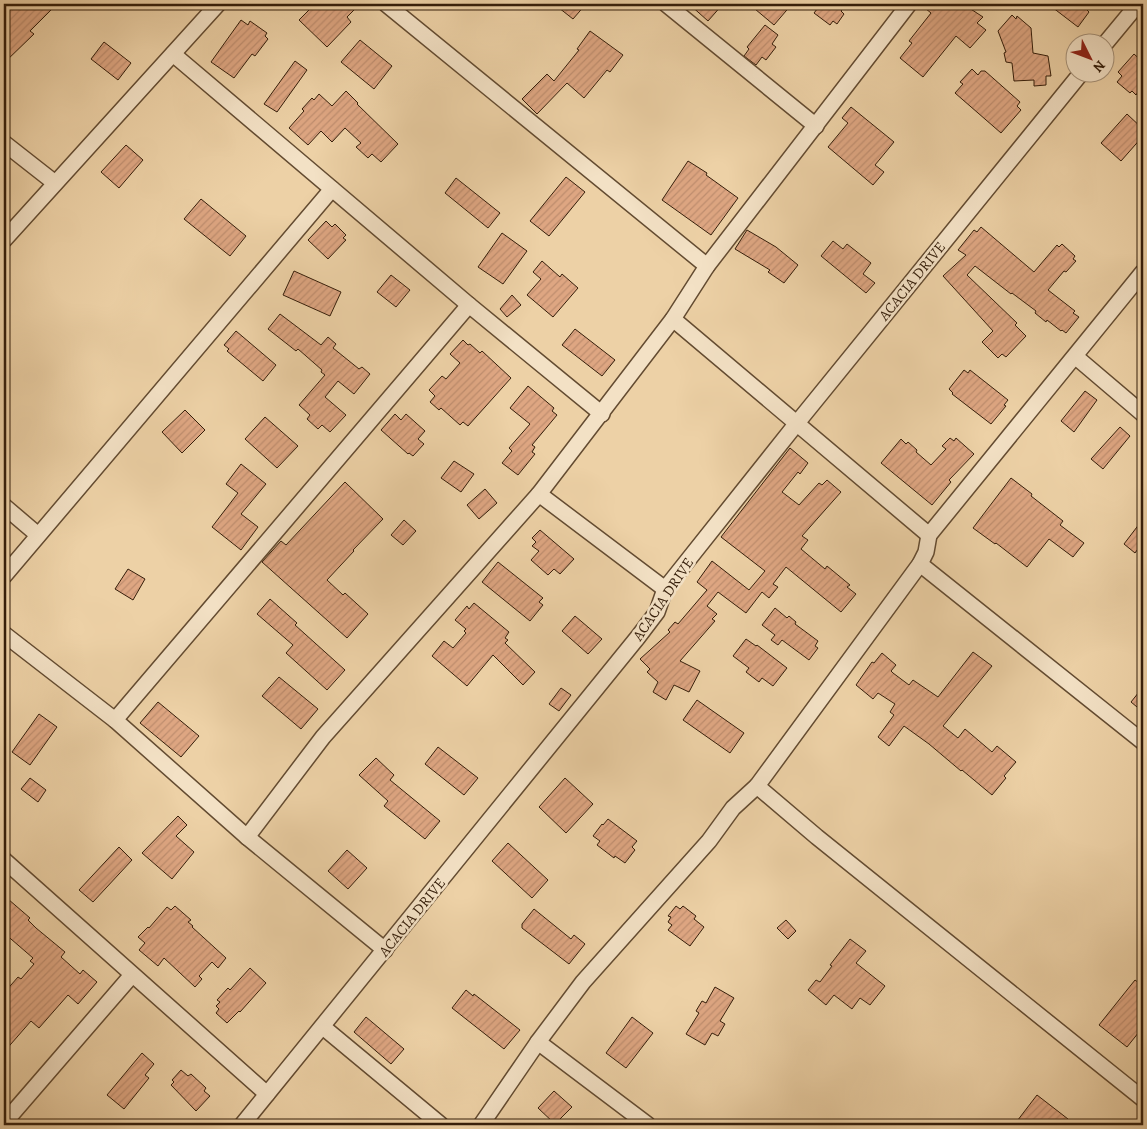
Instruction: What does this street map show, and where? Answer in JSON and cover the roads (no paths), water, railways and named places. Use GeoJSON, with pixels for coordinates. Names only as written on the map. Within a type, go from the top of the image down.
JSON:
{"type":"FeatureCollection","features":[{"type":"Feature","properties":{"kind":"street"},"geometry":{"type":"LineString","coordinates":[[4,240],[218,4]]}},
{"type":"Feature","properties":{"kind":"street"},"geometry":{"type":"LineString","coordinates":[[386,4],[707,266]]}},
{"type":"Feature","properties":{"kind":"street"},"geometry":{"type":"LineString","coordinates":[[666,4],[816,126]]}},
{"type":"Feature","properties":{"kind":"street"},"geometry":{"type":"LineString","coordinates":[[247,837],[323,737],[539,494],[673,319],[707,266],[909,4]]}},
{"type":"Feature","properties":{"kind":"street"},"geometry":{"type":"LineString","coordinates":[[1114,33],[1138,4]]}},
{"type":"Feature","properties":{"kind":"street"},"geometry":{"type":"LineString","coordinates":[[173,54],[469,305],[602,414]]}},
{"type":"Feature","properties":{"kind":"street","name":"ACACIA DRIVE"},"geometry":{"type":"LineString","coordinates":[[242,1125],[386,950],[638,637],[657,612],[665,589],[1074,82]]}},
{"type":"Feature","properties":{"kind":"street"},"geometry":{"type":"LineString","coordinates":[[4,143],[55,183]]}},
{"type":"Feature","properties":{"kind":"street"},"geometry":{"type":"LineString","coordinates":[[4,576],[332,190]]}},
{"type":"Feature","properties":{"kind":"street"},"geometry":{"type":"LineString","coordinates":[[481,1125],[538,1042],[583,982],[708,841],[733,808],[757,786],[920,564],[926,552],[929,535],[1076,357],[1143,272]]}},
{"type":"Feature","properties":{"kind":"street"},"geometry":{"type":"LineString","coordinates":[[115,720],[469,305]]}},
{"type":"Feature","properties":{"kind":"street"},"geometry":{"type":"LineString","coordinates":[[673,319],[929,535]]}},
{"type":"Feature","properties":{"kind":"street"},"geometry":{"type":"LineString","coordinates":[[1076,357],[1143,414]]}},
{"type":"Feature","properties":{"kind":"street"},"geometry":{"type":"LineString","coordinates":[[539,494],[665,589]]}},
{"type":"Feature","properties":{"kind":"street"},"geometry":{"type":"LineString","coordinates":[[4,506],[38,535]]}},
{"type":"Feature","properties":{"kind":"street"},"geometry":{"type":"LineString","coordinates":[[920,564],[1143,742]]}},
{"type":"Feature","properties":{"kind":"street"},"geometry":{"type":"LineString","coordinates":[[4,634],[115,720],[247,837],[386,950]]}},
{"type":"Feature","properties":{"kind":"street"},"geometry":{"type":"LineString","coordinates":[[757,786],[817,837],[1143,1098]]}},
{"type":"Feature","properties":{"kind":"street"},"geometry":{"type":"LineString","coordinates":[[6,864],[267,1094]]}},
{"type":"Feature","properties":{"kind":"street"},"geometry":{"type":"LineString","coordinates":[[4,1123],[132,975]]}},
{"type":"Feature","properties":{"kind":"street"},"geometry":{"type":"LineString","coordinates":[[323,1026],[441,1125]]}},
{"type":"Feature","properties":{"kind":"street"},"geometry":{"type":"LineString","coordinates":[[538,1042],[648,1125]]}}]}
